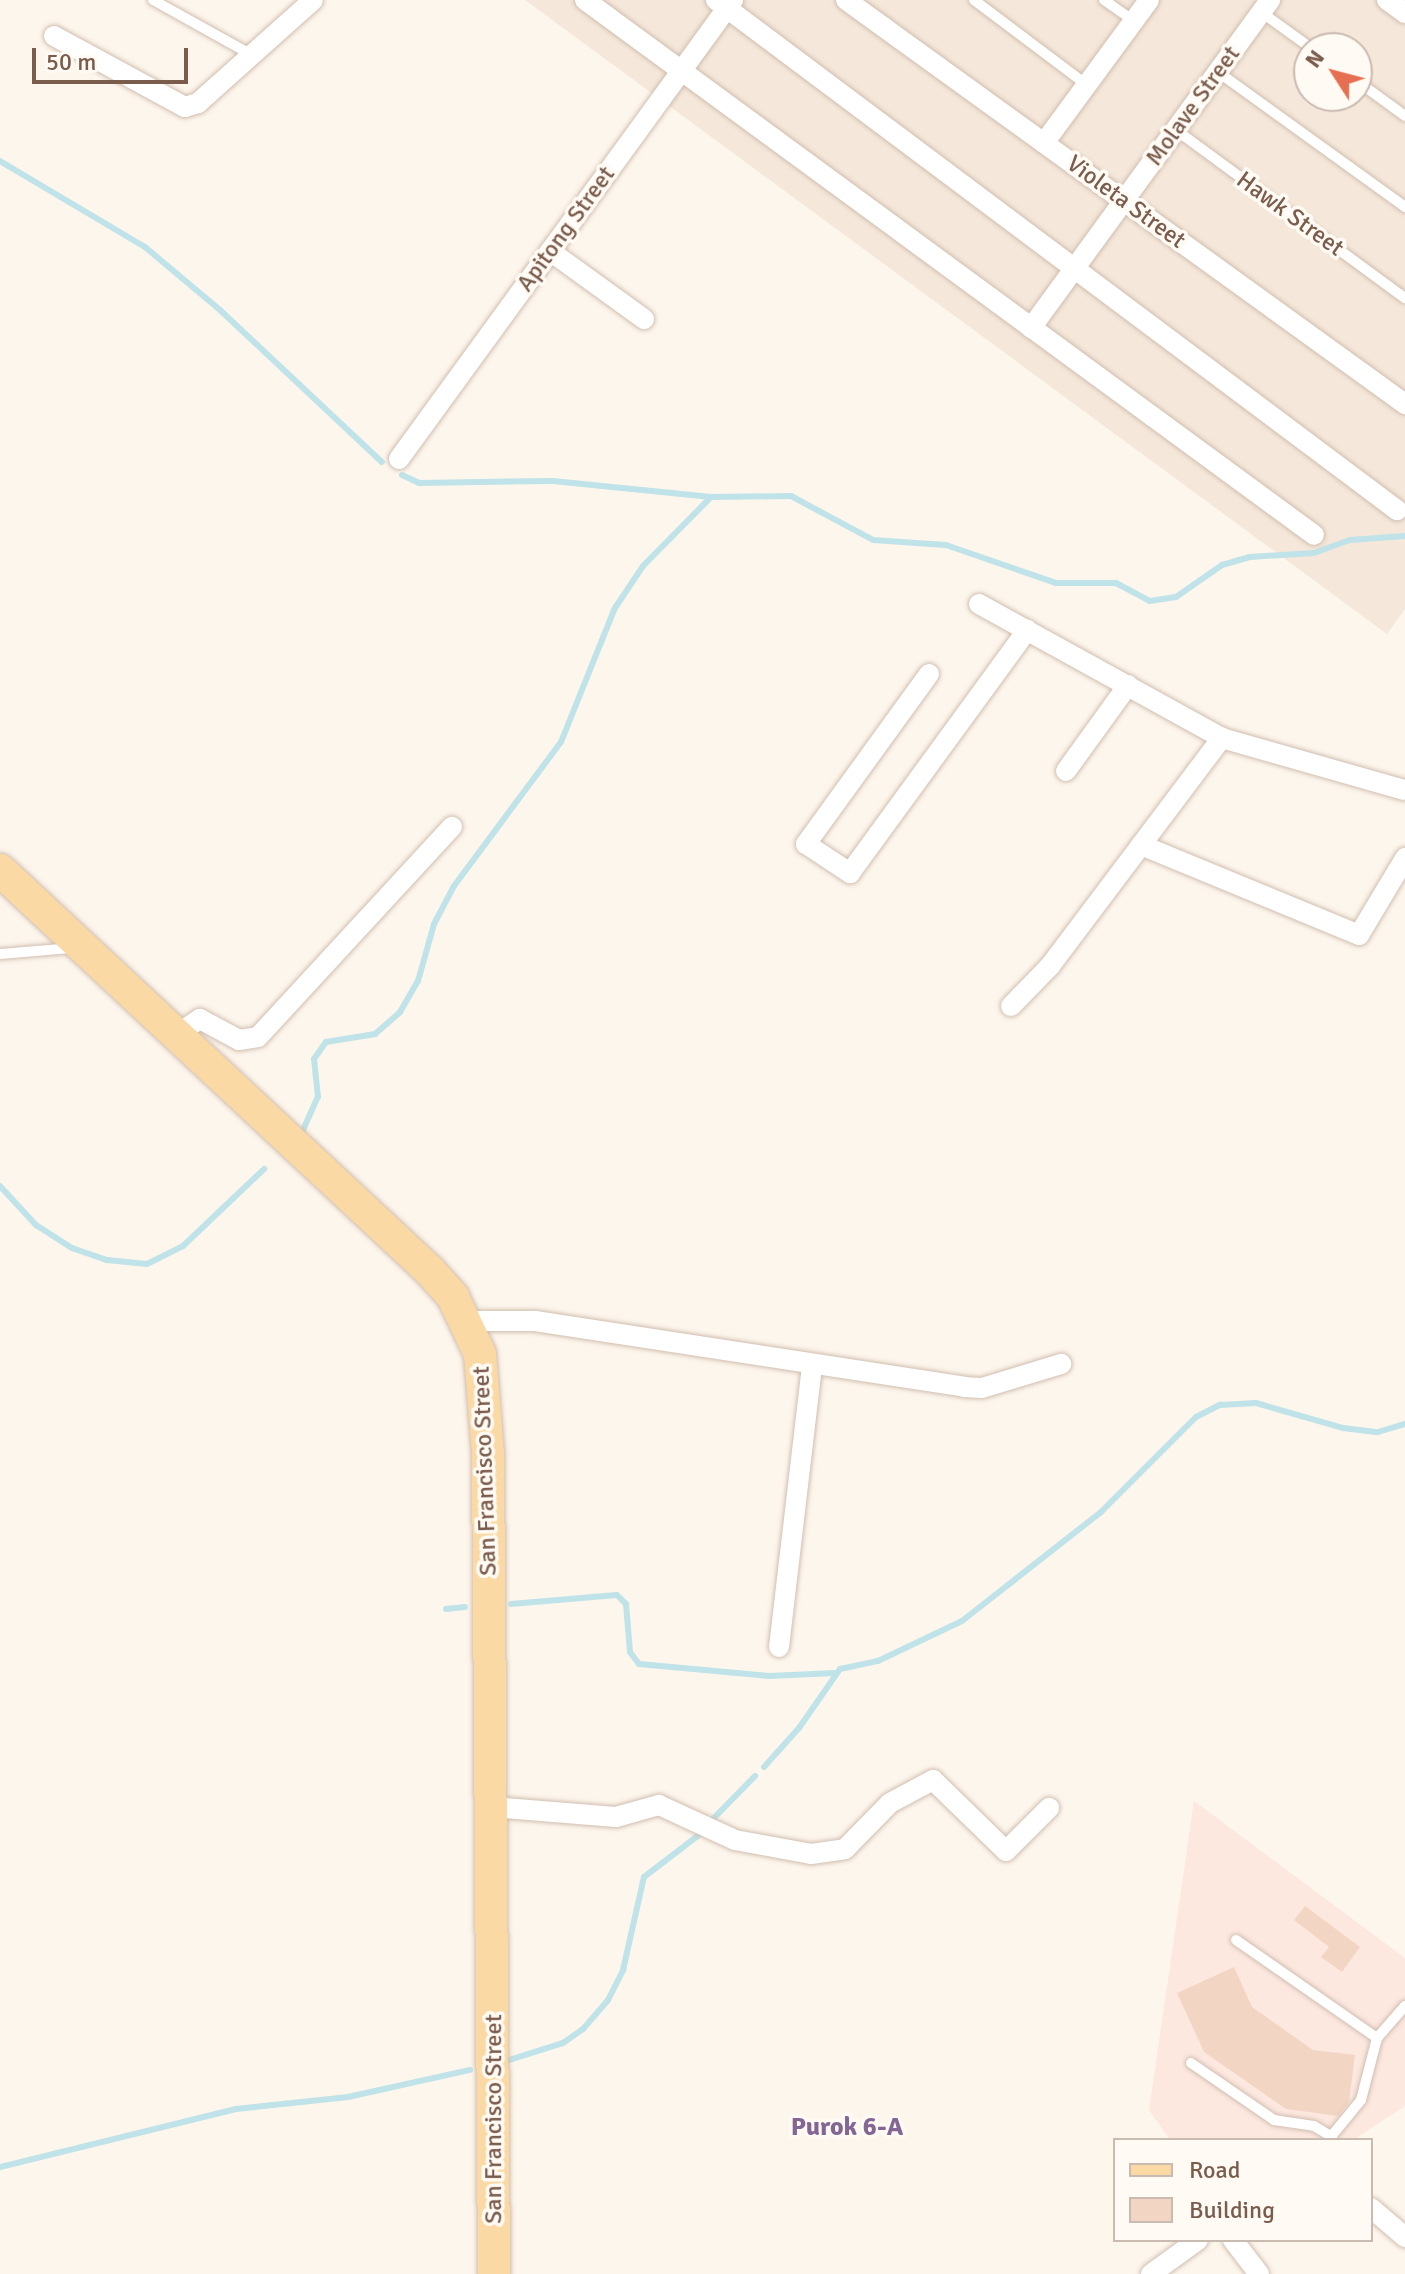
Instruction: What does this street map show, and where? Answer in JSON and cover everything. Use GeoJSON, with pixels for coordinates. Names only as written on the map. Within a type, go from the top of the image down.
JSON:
{"type":"FeatureCollection","features":[{"type":"Feature","properties":{"kind":"main road","name":"San Francisco Street"},"geometry":{"type":"LineString","coordinates":[[2,876],[429,1270],[467,1321],[480,1354],[488,1454],[494,2274]]}},
{"type":"Feature","properties":{"kind":"street"},"geometry":{"type":"LineString","coordinates":[[54,36],[177,107],[198,103],[311,0]]}},
{"type":"Feature","properties":{"kind":"street"},"geometry":{"type":"LineString","coordinates":[[585,0],[1314,535]]}},
{"type":"Feature","properties":{"kind":"street","name":"Violeta Street"},"geometry":{"type":"LineString","coordinates":[[846,0],[1405,404]]}},
{"type":"Feature","properties":{"kind":"street"},"geometry":{"type":"LineString","coordinates":[[1044,143],[1149,0]]}},
{"type":"Feature","properties":{"kind":"street"},"geometry":{"type":"LineString","coordinates":[[1387,0],[1405,13]]}},
{"type":"Feature","properties":{"kind":"street"},"geometry":{"type":"LineString","coordinates":[[725,3],[1397,510]]}},
{"type":"Feature","properties":{"kind":"street","name":"Apitong Street"},"geometry":{"type":"LineString","coordinates":[[399,459],[681,72],[725,3]]}},
{"type":"Feature","properties":{"kind":"street","name":"Molave Street"},"geometry":{"type":"LineString","coordinates":[[1031,328],[1265,6]]}},
{"type":"Feature","properties":{"kind":"street"},"geometry":{"type":"LineString","coordinates":[[550,251],[644,319]]}},
{"type":"Feature","properties":{"kind":"street"},"geometry":{"type":"LineString","coordinates":[[979,604],[1222,738],[1405,790]]}},
{"type":"Feature","properties":{"kind":"street"},"geometry":{"type":"LineString","coordinates":[[929,674],[806,844],[850,873],[1027,630]]}},
{"type":"Feature","properties":{"kind":"street"},"geometry":{"type":"LineString","coordinates":[[1066,771],[1128,685]]}},
{"type":"Feature","properties":{"kind":"street"},"geometry":{"type":"LineString","coordinates":[[1011,1006],[1050,966],[1222,738]]}},
{"type":"Feature","properties":{"kind":"street"},"geometry":{"type":"LineString","coordinates":[[176,1035],[200,1019],[239,1040],[258,1037],[452,827]]}},
{"type":"Feature","properties":{"kind":"street"},"geometry":{"type":"LineString","coordinates":[[1141,845],[1359,935],[1405,858]]}},
{"type":"Feature","properties":{"kind":"street"},"geometry":{"type":"LineString","coordinates":[[467,1321],[535,1321],[982,1388],[1061,1364]]}},
{"type":"Feature","properties":{"kind":"street"},"geometry":{"type":"LineString","coordinates":[[779,1647],[812,1364]]}},
{"type":"Feature","properties":{"kind":"street"},"geometry":{"type":"LineString","coordinates":[[492,1807],[616,1817],[659,1805],[735,1840],[811,1854],[845,1849],[890,1803],[933,1780],[1006,1851],[1049,1808]]}},
{"type":"Feature","properties":{"kind":"street"},"geometry":{"type":"LineString","coordinates":[[1373,2210],[1405,2237]]}},
{"type":"Feature","properties":{"kind":"street"},"geometry":{"type":"LineString","coordinates":[[1151,2274],[1195,2242]]}},
{"type":"Feature","properties":{"kind":"street"},"geometry":{"type":"LineString","coordinates":[[1235,2242],[1259,2274]]}},
{"type":"Feature","properties":{"kind":"lane"},"geometry":{"type":"LineString","coordinates":[[153,0],[252,55]]}},
{"type":"Feature","properties":{"kind":"lane"},"geometry":{"type":"LineString","coordinates":[[974,0],[1087,85]]}},
{"type":"Feature","properties":{"kind":"lane"},"geometry":{"type":"LineString","coordinates":[[1104,0],[1134,21]]}},
{"type":"Feature","properties":{"kind":"lane"},"geometry":{"type":"LineString","coordinates":[[1265,6],[1293,32]]}},
{"type":"Feature","properties":{"kind":"lane"},"geometry":{"type":"LineString","coordinates":[[1218,72],[1405,207]]}},
{"type":"Feature","properties":{"kind":"lane"},"geometry":{"type":"LineString","coordinates":[[1373,93],[1405,116]]}},
{"type":"Feature","properties":{"kind":"lane","name":"Hawk Street"},"geometry":{"type":"LineString","coordinates":[[1176,130],[1405,298]]}},
{"type":"Feature","properties":{"kind":"lane"},"geometry":{"type":"LineString","coordinates":[[0,954],[81,947]]}},
{"type":"Feature","properties":{"kind":"lane"},"geometry":{"type":"LineString","coordinates":[[1236,1940],[1377,2038]]}},
{"type":"Feature","properties":{"kind":"lane"},"geometry":{"type":"LineString","coordinates":[[1191,2063],[1274,2120],[1314,2126],[1330,2138],[1361,2100],[1377,2038],[1405,2006]]}},
{"type":"Feature","properties":{"kind":"shaded area"},"geometry":{"type":"Polygon","coordinates":[[[525,0],[1405,0],[1405,609],[1387,634],[525,0]]]}},
{"type":"Feature","properties":{"kind":"shaded area"},"geometry":{"type":"Polygon","coordinates":[[[1194,1801],[1405,1958],[1405,2106],[1356,2138],[1169,2138],[1149,2110],[1194,1801]]]}},
{"type":"Feature","properties":{"kind":"building"},"geometry":{"type":"Polygon","coordinates":[[[1305,1906],[1360,1947],[1342,1972],[1321,1957],[1329,1947],[1294,1920],[1305,1906]]]}},
{"type":"Feature","properties":{"kind":"building"},"geometry":{"type":"Polygon","coordinates":[[[1234,1967],[1252,2007],[1313,2050],[1355,2055],[1349,2102],[1338,2116],[1286,2109],[1204,2052],[1177,1993],[1234,1967]]]}},
{"type":"Feature","properties":{"kind":"waterway"},"geometry":{"type":"LineString","coordinates":[[0,161],[145,247],[220,310],[382,462]]}},
{"type":"Feature","properties":{"kind":"waterway"},"geometry":{"type":"LineString","coordinates":[[402,475],[419,483],[553,481],[711,497],[791,496],[873,540],[946,545],[1056,583],[1116,583],[1150,601],[1176,597],[1222,565],[1250,557],[1314,553],[1350,540],[1405,536]]}},
{"type":"Feature","properties":{"kind":"waterway"},"geometry":{"type":"LineString","coordinates":[[303,1130],[318,1097],[314,1059],[326,1042],[375,1034],[400,1012],[418,981],[434,924],[454,886],[561,742],[615,608],[643,566],[711,497]]}},
{"type":"Feature","properties":{"kind":"waterway"},"geometry":{"type":"LineString","coordinates":[[0,1186],[36,1225],[72,1248],[107,1260],[147,1264],[183,1246],[264,1169]]}},
{"type":"Feature","properties":{"kind":"waterway"},"geometry":{"type":"LineString","coordinates":[[764,1767],[799,1728],[840,1669],[878,1661],[962,1621],[1101,1512],[1196,1417],[1220,1405],[1256,1403],[1343,1428],[1378,1432],[1405,1424]]}},
{"type":"Feature","properties":{"kind":"waterway"},"geometry":{"type":"LineString","coordinates":[[511,1604],[617,1595],[626,1604],[630,1652],[639,1664],[769,1676],[835,1673]]}},
{"type":"Feature","properties":{"kind":"waterway"},"geometry":{"type":"LineString","coordinates":[[446,1609],[465,1607]]}},
{"type":"Feature","properties":{"kind":"waterway"},"geometry":{"type":"LineString","coordinates":[[709,1823],[755,1776]]}},
{"type":"Feature","properties":{"kind":"waterway"},"geometry":{"type":"LineString","coordinates":[[506,2061],[563,2043],[583,2029],[608,2000],[623,1970],[644,1877],[700,1834]]}},
{"type":"Feature","properties":{"kind":"waterway"},"geometry":{"type":"LineString","coordinates":[[0,2167],[236,2109],[348,2097],[470,2070]]}},
{"type":"Feature","properties":{"kind":"district","name":"Purok 6-A"},"geometry":{"type":"Point","coordinates":[847,2128]}}]}
